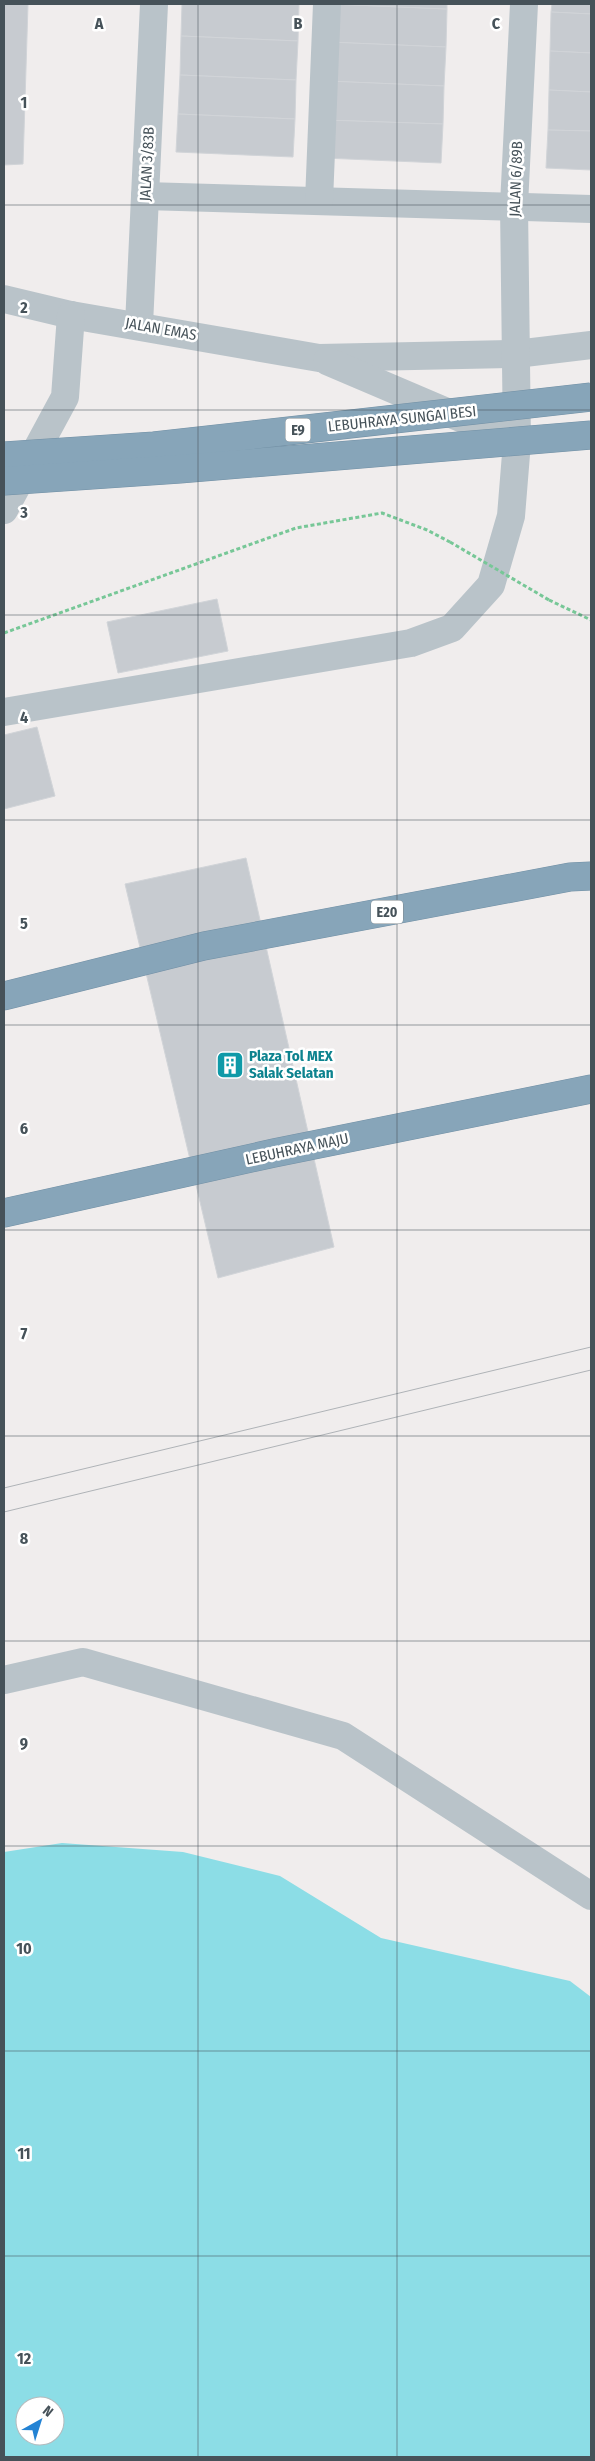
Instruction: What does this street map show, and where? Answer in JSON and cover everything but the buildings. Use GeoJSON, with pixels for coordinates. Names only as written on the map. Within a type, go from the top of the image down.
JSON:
{"type":"FeatureCollection","features":[{"type":"Feature","properties":{"kind":"highway","name":"LEBUHRAYA SUNGAI BESI"},"geometry":{"type":"LineString","coordinates":[[4,456],[154,446],[591,397]]}},
{"type":"Feature","properties":{"kind":"highway","name":"LEBUHRAYA SUNGAI BESI"},"geometry":{"type":"LineString","coordinates":[[4,481],[190,469],[591,436]]}},
{"type":"Feature","properties":{"kind":"highway","name":"E20"},"geometry":{"type":"LineString","coordinates":[[4,996],[204,946],[570,877],[591,876]]}},
{"type":"Feature","properties":{"kind":"highway","name":"LEBUHRAYA MAJU"},"geometry":{"type":"LineString","coordinates":[[4,1213],[284,1151],[591,1089]]}},
{"type":"Feature","properties":{"kind":"street","name":"JALAN 3/83B"},"geometry":{"type":"LineString","coordinates":[[139,325],[154,4]]}},
{"type":"Feature","properties":{"kind":"street"},"geometry":{"type":"LineString","coordinates":[[319,201],[327,4]]}},
{"type":"Feature","properties":{"kind":"street","name":"JALAN 6/89B"},"geometry":{"type":"LineString","coordinates":[[4,712],[411,643],[452,628],[491,585],[511,516],[517,442],[514,205],[524,4]]}},
{"type":"Feature","properties":{"kind":"street"},"geometry":{"type":"LineString","coordinates":[[145,196],[514,205],[591,209]]}},
{"type":"Feature","properties":{"kind":"street","name":"JALAN EMAS"},"geometry":{"type":"LineString","coordinates":[[4,299],[72,315],[139,325],[319,358],[516,354],[591,345]]}},
{"type":"Feature","properties":{"kind":"street"},"geometry":{"type":"LineString","coordinates":[[4,510],[65,397],[72,315]]}},
{"type":"Feature","properties":{"kind":"street","name":"JALAN EMAS"},"geometry":{"type":"LineString","coordinates":[[319,358],[517,442],[591,436]]}},
{"type":"Feature","properties":{"kind":"street"},"geometry":{"type":"LineString","coordinates":[[4,1680],[83,1662],[343,1736],[591,1896]]}},
{"type":"Feature","properties":{"kind":"path"},"geometry":{"type":"LineString","coordinates":[[4,633],[296,528],[382,513],[427,530],[549,600],[591,620]]}},
{"type":"Feature","properties":{"kind":"water"},"geometry":{"type":"Polygon","coordinates":[[[62,1843],[183,1852],[280,1876],[381,1938],[570,1981],[591,1997],[591,2457],[4,2457],[4,1852],[62,1843]]]}},
{"type":"Feature","properties":{"kind":"tram line"},"geometry":{"type":"LineString","coordinates":[[4,1488],[591,1347]]}},
{"type":"Feature","properties":{"kind":"tram line"},"geometry":{"type":"LineString","coordinates":[[4,1512],[591,1370]]}},
{"type":"Feature","properties":{"kind":"place","name":"Plaza Tol MEX Salak Selatan"},"geometry":{"type":"Point","coordinates":[230,1065]}}]}
